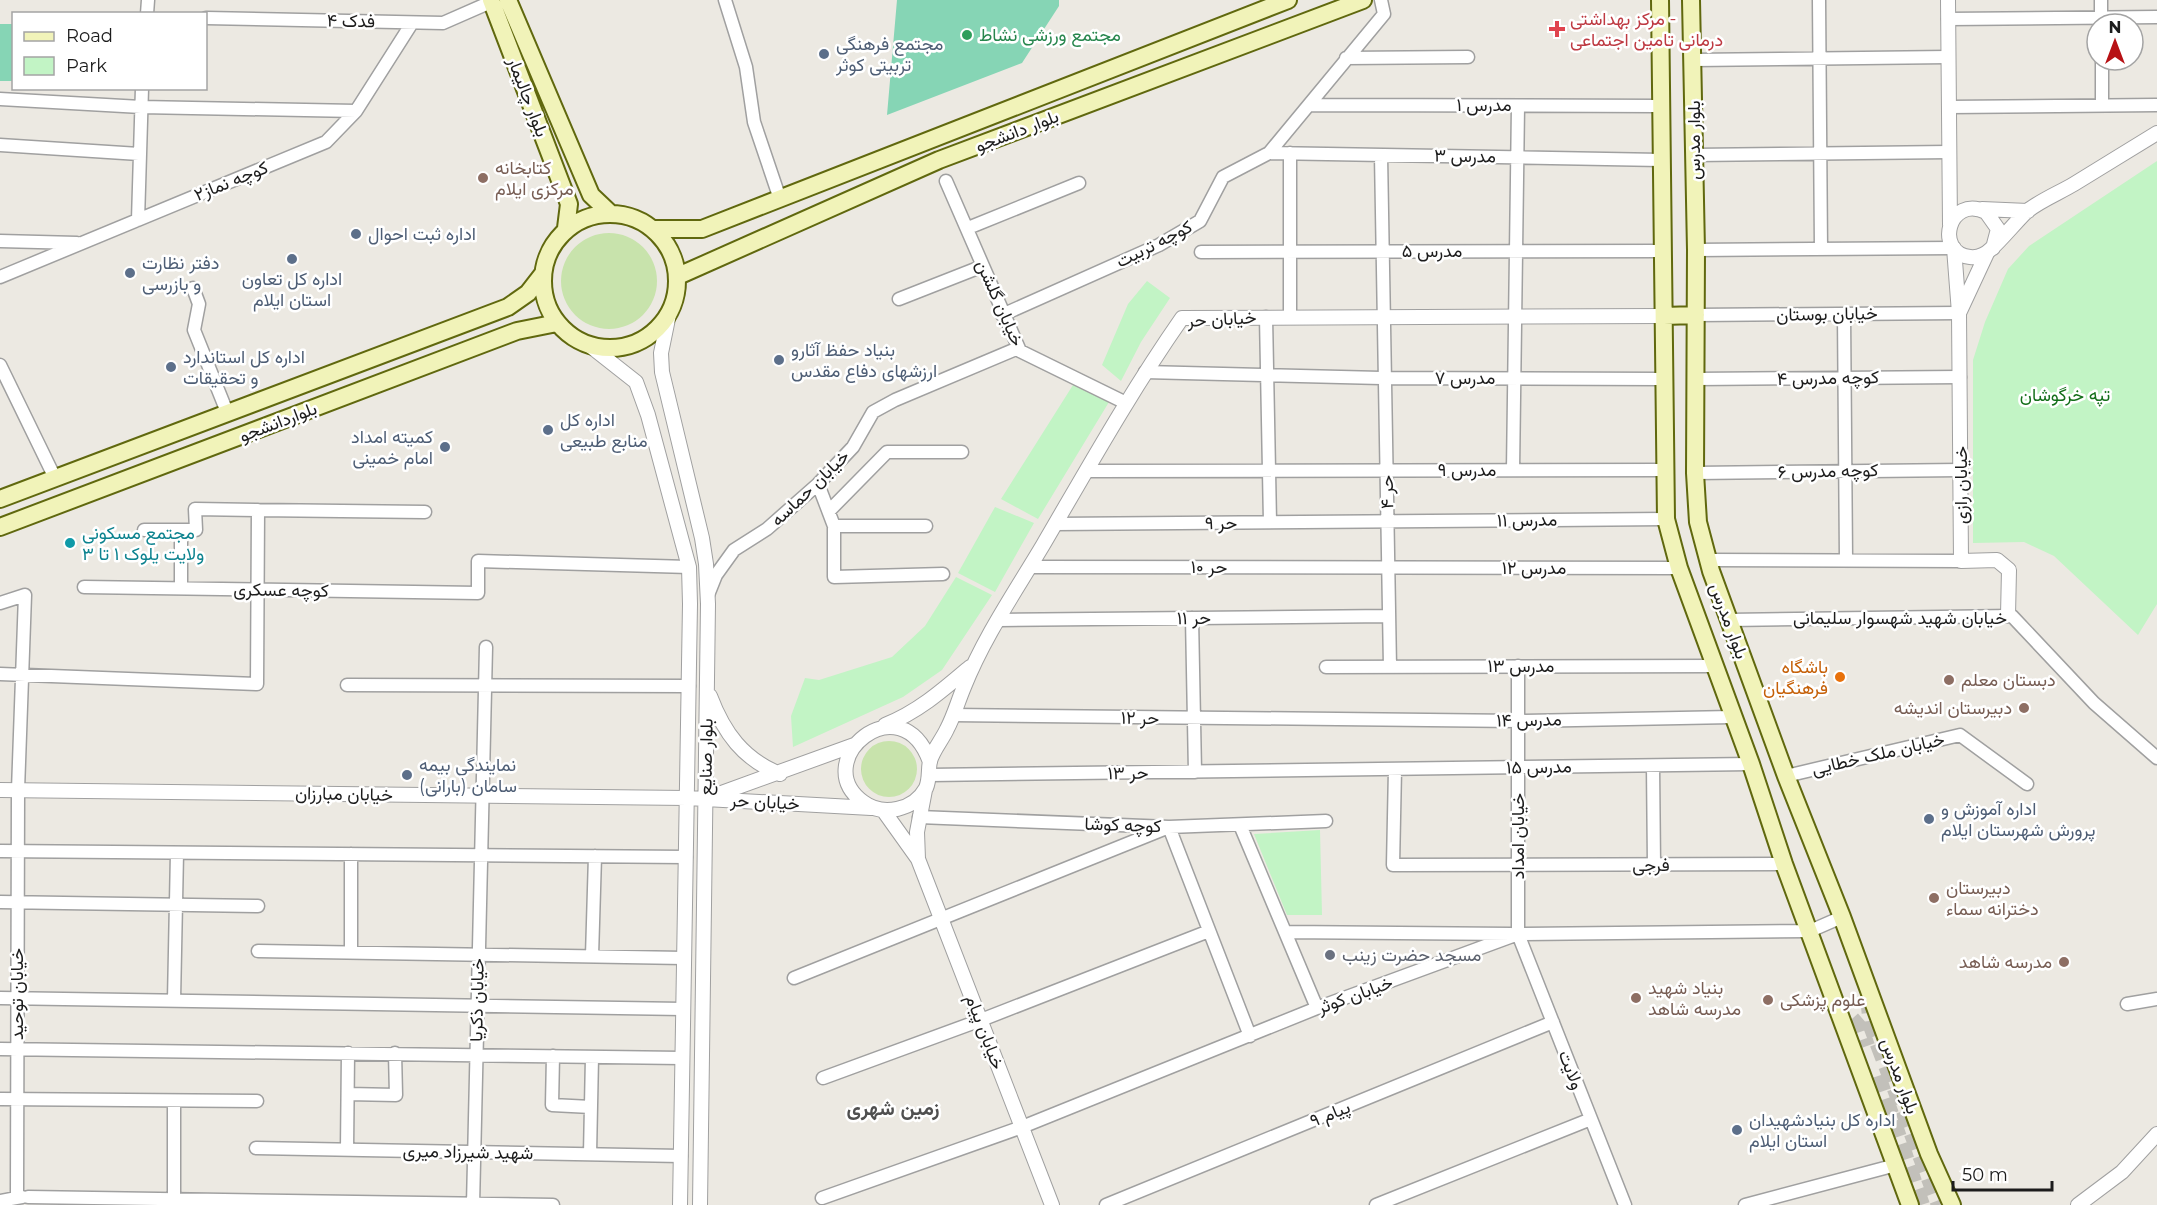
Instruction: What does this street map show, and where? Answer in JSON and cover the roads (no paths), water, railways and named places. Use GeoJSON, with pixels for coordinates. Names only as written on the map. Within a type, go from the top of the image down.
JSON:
{"type":"FeatureCollection","features":[{"type":"Feature","properties":{"kind":"main road","name":"بلوار دانشجو"},"geometry":{"type":"LineString","coordinates":[[653,229],[702,229],[1288,0]]}},
{"type":"Feature","properties":{"kind":"main road","name":"بلوار دانشجو"},"geometry":{"type":"LineString","coordinates":[[678,276],[939,160],[1363,0]]}},
{"type":"Feature","properties":{"kind":"main road","name":"بلوار مدرس"},"geometry":{"type":"LineString","coordinates":[[1660,0],[1659,106],[1666,519],[1679,568],[1751,764],[1784,864],[1910,1205]]}},
{"type":"Feature","properties":{"kind":"main road","name":"بلوار مدرس"},"geometry":{"type":"LineString","coordinates":[[1691,0],[1696,250],[1695,473],[1698,522],[1708,560],[1786,776],[1842,917],[1929,1154],[1952,1205]]}},
{"type":"Feature","properties":{"kind":"main road","name":"بلوار چالیمار"},"geometry":{"type":"LineString","coordinates":[[497,1],[591,195],[610,213]]}},
{"type":"Feature","properties":{"kind":"main road","name":"بلوار چالیمار"},"geometry":{"type":"LineString","coordinates":[[497,1],[569,204],[566,228]]}},
{"type":"Feature","properties":{"kind":"main road"},"geometry":{"type":"LineString","coordinates":[[610,213],[626,215],[653,229],[670,250],[678,276],[677,289],[669,314],[654,332],[634,344],[612,348],[589,345],[572,336],[557,323],[548,309],[543,292],[542,276],[546,258],[554,242],[566,228],[587,217],[610,213]]}},
{"type":"Feature","properties":{"kind":"main road","name":"بلواردانشجو"},"geometry":{"type":"LineString","coordinates":[[0,499],[508,307],[528,293],[542,276]]}},
{"type":"Feature","properties":{"kind":"main road"},"geometry":{"type":"LineString","coordinates":[[1664,316],[1696,315]]}},
{"type":"Feature","properties":{"kind":"main road","name":"بلواردانشجو"},"geometry":{"type":"LineString","coordinates":[[0,527],[517,331],[557,323]]}},
{"type":"Feature","properties":{"kind":"street"},"geometry":{"type":"LineString","coordinates":[[725,0],[746,67],[754,122],[780,199]]}},
{"type":"Feature","properties":{"kind":"street","name":"کوچه تربیت"},"geometry":{"type":"LineString","coordinates":[[1002,315],[1159,245],[1200,221],[1223,177],[1269,153],[1310,105],[1384,14],[1381,0]]}},
{"type":"Feature","properties":{"kind":"street"},"geometry":{"type":"LineString","coordinates":[[1819,0],[1821,249]]}},
{"type":"Feature","properties":{"kind":"street"},"geometry":{"type":"LineString","coordinates":[[1948,0],[1950,241],[1959,253],[1973,257],[1990,250],[2028,211],[2157,133]]}},
{"type":"Feature","properties":{"kind":"street","name":"فدک ۴"},"geometry":{"type":"LineString","coordinates":[[207,18],[443,24],[497,1]]}},
{"type":"Feature","properties":{"kind":"street"},"geometry":{"type":"LineString","coordinates":[[1948,19],[2085,21]]}},
{"type":"Feature","properties":{"kind":"street","name":"کوچه نماز۲"},"geometry":{"type":"LineString","coordinates":[[0,277],[326,142],[356,111],[412,23]]}},
{"type":"Feature","properties":{"kind":"street"},"geometry":{"type":"LineString","coordinates":[[1346,58],[1468,57]]}},
{"type":"Feature","properties":{"kind":"street"},"geometry":{"type":"LineString","coordinates":[[1694,60],[1948,57]]}},
{"type":"Feature","properties":{"kind":"street"},"geometry":{"type":"LineString","coordinates":[[2102,72],[2102,106]]}},
{"type":"Feature","properties":{"kind":"street"},"geometry":{"type":"LineString","coordinates":[[138,220],[142,90]]}},
{"type":"Feature","properties":{"kind":"street"},"geometry":{"type":"LineString","coordinates":[[0,99],[141,107],[356,111]]}},
{"type":"Feature","properties":{"kind":"street","name":"مدرس ۱"},"geometry":{"type":"LineString","coordinates":[[1310,105],[1659,106]]}},
{"type":"Feature","properties":{"kind":"street"},"geometry":{"type":"LineString","coordinates":[[1949,107],[2157,105]]}},
{"type":"Feature","properties":{"kind":"street"},"geometry":{"type":"LineString","coordinates":[[1514,470],[1518,106]]}},
{"type":"Feature","properties":{"kind":"street"},"geometry":{"type":"LineString","coordinates":[[0,145],[139,154]]}},
{"type":"Feature","properties":{"kind":"street"},"geometry":{"type":"LineString","coordinates":[[1694,154],[1949,152]]}},
{"type":"Feature","properties":{"kind":"street","name":"مدرس ۳"},"geometry":{"type":"LineString","coordinates":[[1269,153],[1661,160]]}},
{"type":"Feature","properties":{"kind":"street"},"geometry":{"type":"LineString","coordinates":[[1290,153],[1290,317]]}},
{"type":"Feature","properties":{"kind":"street","name":"حر ۴"},"geometry":{"type":"LineString","coordinates":[[1381,155],[1390,667]]}},
{"type":"Feature","properties":{"kind":"street","name":"خیابان گلشن"},"geometry":{"type":"LineString","coordinates":[[946,181],[968,228],[1002,315],[1020,351],[1126,403]]}},
{"type":"Feature","properties":{"kind":"street"},"geometry":{"type":"LineString","coordinates":[[968,228],[1079,183]]}},
{"type":"Feature","properties":{"kind":"street"},"geometry":{"type":"LineString","coordinates":[[1950,225],[1958,213],[1973,208],[2028,211]]}},
{"type":"Feature","properties":{"kind":"street"},"geometry":{"type":"LineString","coordinates":[[1959,313],[1998,229],[1992,217],[1980,209]]}},
{"type":"Feature","properties":{"kind":"street"},"geometry":{"type":"LineString","coordinates":[[0,241],[81,243]]}},
{"type":"Feature","properties":{"kind":"street"},"geometry":{"type":"LineString","coordinates":[[1696,250],[1954,248]]}},
{"type":"Feature","properties":{"kind":"street","name":"خیابان رازی"},"geometry":{"type":"LineString","coordinates":[[1954,248],[1959,313],[1961,561]]}},
{"type":"Feature","properties":{"kind":"street","name":"مدرس ۵"},"geometry":{"type":"LineString","coordinates":[[1201,252],[1663,251]]}},
{"type":"Feature","properties":{"kind":"street"},"geometry":{"type":"LineString","coordinates":[[899,299],[983,266]]}},
{"type":"Feature","properties":{"kind":"street"},"geometry":{"type":"LineString","coordinates":[[193,288],[199,304],[194,330],[227,412]]}},
{"type":"Feature","properties":{"kind":"street","name":"خیابان بوستان"},"geometry":{"type":"LineString","coordinates":[[1696,315],[1959,313]]}},
{"type":"Feature","properties":{"kind":"street","name":"بلوار صنایع"},"geometry":{"type":"LineString","coordinates":[[669,314],[661,353],[662,372],[702,538],[708,596],[700,1205]]}},
{"type":"Feature","properties":{"kind":"street"},"geometry":{"type":"LineString","coordinates":[[1844,314],[1846,560]]}},
{"type":"Feature","properties":{"kind":"street","name":"خیابان حر"},"geometry":{"type":"LineString","coordinates":[[928,775],[973,663],[1144,372],[1182,318],[1664,316]]}},
{"type":"Feature","properties":{"kind":"street"},"geometry":{"type":"LineString","coordinates":[[1266,317],[1270,522]]}},
{"type":"Feature","properties":{"kind":"street","name":"بلوار صنایع"},"geometry":{"type":"LineString","coordinates":[[589,345],[636,382],[648,415],[689,567],[680,1205]]}},
{"type":"Feature","properties":{"kind":"street","name":"خیابان حماسه"},"geometry":{"type":"LineString","coordinates":[[708,596],[716,575],[734,550],[766,529],[818,484],[853,447],[873,412],[1005,353],[1016,349],[1020,351]]}},
{"type":"Feature","properties":{"kind":"street"},"geometry":{"type":"LineString","coordinates":[[0,364],[55,478]]}},
{"type":"Feature","properties":{"kind":"street","name":"مدرس ۷"},"geometry":{"type":"LineString","coordinates":[[1144,372],[1384,378],[1663,379]]}},
{"type":"Feature","properties":{"kind":"street","name":"کوچه مدرس ۴"},"geometry":{"type":"LineString","coordinates":[[1696,379],[1960,377]]}},
{"type":"Feature","properties":{"kind":"street"},"geometry":{"type":"LineString","coordinates":[[830,510],[887,452],[962,452]]}},
{"type":"Feature","properties":{"kind":"street","name":"مدرس ۹"},"geometry":{"type":"LineString","coordinates":[[1086,471],[1665,470]]}},
{"type":"Feature","properties":{"kind":"street","name":"کوچه مدرس ۶"},"geometry":{"type":"LineString","coordinates":[[1695,473],[1961,470]]}},
{"type":"Feature","properties":{"kind":"street"},"geometry":{"type":"LineString","coordinates":[[818,484],[830,510],[834,526],[834,577],[943,574]]}},
{"type":"Feature","properties":{"kind":"street"},"geometry":{"type":"LineString","coordinates":[[144,530],[196,530],[195,509],[424,512]]}},
{"type":"Feature","properties":{"kind":"street"},"geometry":{"type":"LineString","coordinates":[[0,674],[258,684],[256,590],[258,510]]}},
{"type":"Feature","properties":{"kind":"street","name":"مدرس ۱۱"},"geometry":{"type":"LineString","coordinates":[[1387,521],[1666,519]]}},
{"type":"Feature","properties":{"kind":"street","name":"حر ۹"},"geometry":{"type":"LineString","coordinates":[[1055,524],[1387,521]]}},
{"type":"Feature","properties":{"kind":"street"},"geometry":{"type":"LineString","coordinates":[[834,526],[926,526]]}},
{"type":"Feature","properties":{"kind":"street"},"geometry":{"type":"LineString","coordinates":[[181,530],[181,587]]}},
{"type":"Feature","properties":{"kind":"street"},"geometry":{"type":"LineString","coordinates":[[1708,560],[1997,560],[2009,570],[2008,615]]}},
{"type":"Feature","properties":{"kind":"street","name":"کوچه عسکری"},"geometry":{"type":"LineString","coordinates":[[84,587],[478,593],[478,561],[689,567]]}},
{"type":"Feature","properties":{"kind":"street","name":"حر ۱۰"},"geometry":{"type":"LineString","coordinates":[[1030,567],[1388,568]]}},
{"type":"Feature","properties":{"kind":"street","name":"مدرس ۱۲"},"geometry":{"type":"LineString","coordinates":[[1388,568],[1679,568]]}},
{"type":"Feature","properties":{"kind":"street"},"geometry":{"type":"LineString","coordinates":[[0,603],[25,595],[18,790]]}},
{"type":"Feature","properties":{"kind":"street","name":"خیابان شهید شهسوار سلیمانی"},"geometry":{"type":"LineString","coordinates":[[1729,620],[2008,615],[2015,617],[2094,703],[2157,758]]}},
{"type":"Feature","properties":{"kind":"street","name":"حر ۱۱"},"geometry":{"type":"LineString","coordinates":[[999,620],[1389,616]]}},
{"type":"Feature","properties":{"kind":"street"},"geometry":{"type":"LineString","coordinates":[[1192,618],[1195,772]]}},
{"type":"Feature","properties":{"kind":"street","name":"خیابان ذکریا"},"geometry":{"type":"LineString","coordinates":[[472,1205],[486,647]]}},
{"type":"Feature","properties":{"kind":"street","name":"خیابان حر"},"geometry":{"type":"LineString","coordinates":[[879,728],[905,717],[939,694],[973,663]]}},
{"type":"Feature","properties":{"kind":"street","name":"خیابان امداد"},"geometry":{"type":"LineString","coordinates":[[1518,666],[1518,934]]}},
{"type":"Feature","properties":{"kind":"street","name":"مدرس ۱۳"},"geometry":{"type":"LineString","coordinates":[[1326,667],[1716,666]]}},
{"type":"Feature","properties":{"kind":"street"},"geometry":{"type":"LineString","coordinates":[[347,686],[689,686]]}},
{"type":"Feature","properties":{"kind":"street"},"geometry":{"type":"LineString","coordinates":[[707,689],[730,738],[761,766],[780,774]]}},
{"type":"Feature","properties":{"kind":"street","name":"حر ۱۲"},"geometry":{"type":"LineString","coordinates":[[953,716],[1326,720]]}},
{"type":"Feature","properties":{"kind":"street","name":"مدرس ۱۴"},"geometry":{"type":"LineString","coordinates":[[1326,720],[1518,721],[1732,717]]}},
{"type":"Feature","properties":{"kind":"street"},"geometry":{"type":"LineString","coordinates":[[892,727],[906,730],[921,743],[928,775],[908,806],[878,809],[858,797],[848,781],[848,756],[854,745],[860,737],[879,728],[892,727]]}},
{"type":"Feature","properties":{"kind":"street","name":"خیابان ملک خطایی"},"geometry":{"type":"LineString","coordinates":[[1786,776],[1960,735],[2027,784]]}},
{"type":"Feature","properties":{"kind":"street","name":"خیابان حر"},"geometry":{"type":"LineString","coordinates":[[706,799],[780,774],[854,745]]}},
{"type":"Feature","properties":{"kind":"street","name":"مدرس ۱۵"},"geometry":{"type":"LineString","coordinates":[[1326,770],[1751,764]]}},
{"type":"Feature","properties":{"kind":"street"},"geometry":{"type":"LineString","coordinates":[[1653,766],[1654,865]]}},
{"type":"Feature","properties":{"kind":"street","name":"فرجی"},"geometry":{"type":"LineString","coordinates":[[1395,769],[1393,865],[1784,864]]}},
{"type":"Feature","properties":{"kind":"street","name":"۱۳ حر"},"geometry":{"type":"LineString","coordinates":[[928,775],[1326,770]]}},
{"type":"Feature","properties":{"kind":"street","name":"خیابان پیام"},"geometry":{"type":"LineString","coordinates":[[918,859],[919,817],[928,775]]}},
{"type":"Feature","properties":{"kind":"street","name":"خیابان مبارزان"},"geometry":{"type":"LineString","coordinates":[[0,790],[706,799]]}},
{"type":"Feature","properties":{"kind":"street","name":"خیابان توحید"},"geometry":{"type":"LineString","coordinates":[[18,790],[17,1099],[27,1200]]}},
{"type":"Feature","properties":{"kind":"street","name":"خیابان حر"},"geometry":{"type":"LineString","coordinates":[[706,799],[878,809]]}},
{"type":"Feature","properties":{"kind":"street","name":"خیابان پیام"},"geometry":{"type":"LineString","coordinates":[[878,809],[918,859],[1052,1205]]}},
{"type":"Feature","properties":{"kind":"street","name":"کوچه کوشا"},"geometry":{"type":"LineString","coordinates":[[919,817],[1169,827],[1326,821]]}},
{"type":"Feature","properties":{"kind":"street"},"geometry":{"type":"LineString","coordinates":[[1240,825],[1317,1008]]}},
{"type":"Feature","properties":{"kind":"street"},"geometry":{"type":"LineString","coordinates":[[794,978],[1169,827],[1250,1036]]}},
{"type":"Feature","properties":{"kind":"street"},"geometry":{"type":"LineString","coordinates":[[0,851],[686,857]]}},
{"type":"Feature","properties":{"kind":"street"},"geometry":{"type":"LineString","coordinates":[[174,1000],[177,853]]}},
{"type":"Feature","properties":{"kind":"street"},"geometry":{"type":"LineString","coordinates":[[351,855],[351,952]]}},
{"type":"Feature","properties":{"kind":"street"},"geometry":{"type":"LineString","coordinates":[[592,956],[595,856]]}},
{"type":"Feature","properties":{"kind":"street"},"geometry":{"type":"LineString","coordinates":[[0,902],[258,906]]}},
{"type":"Feature","properties":{"kind":"street"},"geometry":{"type":"LineString","coordinates":[[1810,931],[1842,917]]}},
{"type":"Feature","properties":{"kind":"street"},"geometry":{"type":"LineString","coordinates":[[823,1078],[981,1020],[1209,931]]}},
{"type":"Feature","properties":{"kind":"street","name":"خیابان کوثر"},"geometry":{"type":"LineString","coordinates":[[822,1198],[1022,1127],[1317,1008],[1518,934],[1810,931]]}},
{"type":"Feature","properties":{"kind":"street"},"geometry":{"type":"LineString","coordinates":[[1286,932],[1518,934]]}},
{"type":"Feature","properties":{"kind":"street","name":"ولایت"},"geometry":{"type":"LineString","coordinates":[[1518,934],[1624,1205]]}},
{"type":"Feature","properties":{"kind":"street"},"geometry":{"type":"LineString","coordinates":[[258,951],[684,958]]}},
{"type":"Feature","properties":{"kind":"street"},"geometry":{"type":"LineString","coordinates":[[0,998],[683,1009]]}},
{"type":"Feature","properties":{"kind":"street"},"geometry":{"type":"LineString","coordinates":[[2127,1004],[2157,999]]}},
{"type":"Feature","properties":{"kind":"street","name":"پیام ۹"},"geometry":{"type":"LineString","coordinates":[[1106,1205],[1553,1022]]}},
{"type":"Feature","properties":{"kind":"street"},"geometry":{"type":"LineString","coordinates":[[0,1049],[682,1058]]}},
{"type":"Feature","properties":{"kind":"street"},"geometry":{"type":"LineString","coordinates":[[347,1149],[348,1053]]}},
{"type":"Feature","properties":{"kind":"street"},"geometry":{"type":"LineString","coordinates":[[348,1094],[396,1095],[395,1053]]}},
{"type":"Feature","properties":{"kind":"street"},"geometry":{"type":"LineString","coordinates":[[553,1056],[552,1105],[591,1107]]}},
{"type":"Feature","properties":{"kind":"street"},"geometry":{"type":"LineString","coordinates":[[590,1154],[592,1057]]}},
{"type":"Feature","properties":{"kind":"street"},"geometry":{"type":"LineString","coordinates":[[0,1099],[256,1101]]}},
{"type":"Feature","properties":{"kind":"street"},"geometry":{"type":"LineString","coordinates":[[174,1101],[174,1200]]}},
{"type":"Feature","properties":{"kind":"street"},"geometry":{"type":"LineString","coordinates":[[1376,1205],[1591,1119]]}},
{"type":"Feature","properties":{"kind":"street"},"geometry":{"type":"LineString","coordinates":[[2082,1204],[2122,1172],[2157,1134]]}},
{"type":"Feature","properties":{"kind":"street","name":"شهید شیرزاد میری"},"geometry":{"type":"LineString","coordinates":[[256,1148],[681,1156]]}},
{"type":"Feature","properties":{"kind":"street"},"geometry":{"type":"LineString","coordinates":[[1745,1205],[1896,1165]]}},
{"type":"Feature","properties":{"kind":"street"},"geometry":{"type":"LineString","coordinates":[[0,1199],[553,1205]]}},
{"type":"Feature","properties":{"kind":"tunnel"},"geometry":{"type":"LineString","coordinates":[[1868,997],[1871,1026],[1939,1205]]}},
{"type":"Feature","properties":{"kind":"tunnel"},"geometry":{"type":"LineString","coordinates":[[1836,1001],[1861,1029],[1867,1046]]}},
{"type":"Feature","properties":{"kind":"tunnel"},"geometry":{"type":"LineString","coordinates":[[1878,1076],[1922,1205]]}},
{"type":"Feature","properties":{"kind":"place","name":"مرکز بهداشتی - درمانی تامین اجتماعی"},"geometry":{"type":"Point","coordinates":[1557,29]}},
{"type":"Feature","properties":{"kind":"place","name":"مجتمع ورزشی نشاط"},"geometry":{"type":"Point","coordinates":[967,35]}},
{"type":"Feature","properties":{"kind":"place","name":"مجتمع فرهنگی تربیتی کوثر"},"geometry":{"type":"Point","coordinates":[824,54]}},
{"type":"Feature","properties":{"kind":"place","name":"کتابخانه مرکزی ایلام"},"geometry":{"type":"Point","coordinates":[483,178]}},
{"type":"Feature","properties":{"kind":"place","name":"اداره ثبت احوال"},"geometry":{"type":"Point","coordinates":[356,234]}},
{"type":"Feature","properties":{"kind":"place","name":"اداره کل تعاون استان ایلام"},"geometry":{"type":"Point","coordinates":[292,259]}},
{"type":"Feature","properties":{"kind":"place","name":"دفتر نظارت و بازرسی"},"geometry":{"type":"Point","coordinates":[130,273]}},
{"type":"Feature","properties":{"kind":"place","name":"بنیاد حفظ آثارو ارزشهای دفاع مقدس"},"geometry":{"type":"Point","coordinates":[779,360]}},
{"type":"Feature","properties":{"kind":"place","name":"اداره کل استاندارد و تحقیقات"},"geometry":{"type":"Point","coordinates":[171,367]}},
{"type":"Feature","properties":{"kind":"place","name":"اداره کل منابع طبیعی"},"geometry":{"type":"Point","coordinates":[548,430]}},
{"type":"Feature","properties":{"kind":"place","name":"کمیته امداد امام خمینی"},"geometry":{"type":"Point","coordinates":[445,447]}},
{"type":"Feature","properties":{"kind":"place","name":"مجتمع مسکونی ولایت یلوک ۱ تا ۳"},"geometry":{"type":"Point","coordinates":[70,543]}},
{"type":"Feature","properties":{"kind":"place","name":"باشگاه فرهنگیان"},"geometry":{"type":"Point","coordinates":[1840,677]}},
{"type":"Feature","properties":{"kind":"place","name":"دبستان معلم"},"geometry":{"type":"Point","coordinates":[1949,680]}},
{"type":"Feature","properties":{"kind":"place","name":"دبیرستان اندیشه"},"geometry":{"type":"Point","coordinates":[2024,708]}},
{"type":"Feature","properties":{"kind":"place","name":"نمایندگی بیمه سامان (بارانی)"},"geometry":{"type":"Point","coordinates":[407,775]}},
{"type":"Feature","properties":{"kind":"place","name":"اداره آموزش و پرورش شهرستان ایلام"},"geometry":{"type":"Point","coordinates":[1929,819]}},
{"type":"Feature","properties":{"kind":"place","name":"دبیرستان دخترانه سماء"},"geometry":{"type":"Point","coordinates":[1934,898]}},
{"type":"Feature","properties":{"kind":"place","name":"مسجد حضرت زینب"},"geometry":{"type":"Point","coordinates":[1330,955]}},
{"type":"Feature","properties":{"kind":"place","name":"مدرسه شاهد"},"geometry":{"type":"Point","coordinates":[2064,962]}},
{"type":"Feature","properties":{"kind":"place","name":"بنیاد شهید مدرسه شاهد"},"geometry":{"type":"Point","coordinates":[1636,998]}},
{"type":"Feature","properties":{"kind":"place","name":"علوم پزشکی"},"geometry":{"type":"Point","coordinates":[1768,1000]}},
{"type":"Feature","properties":{"kind":"place","name":"اداره کل بنیادشهیدان استان ایلام"},"geometry":{"type":"Point","coordinates":[1737,1130]}},
{"type":"Feature","properties":{"kind":"district","name":"زمین شهری"},"geometry":{"type":"Point","coordinates":[893,1108]}},
{"type":"Feature","properties":{"kind":"park label","name":"تپه خرگوشان"},"geometry":{"type":"Point","coordinates":[2065,395]}}]}
